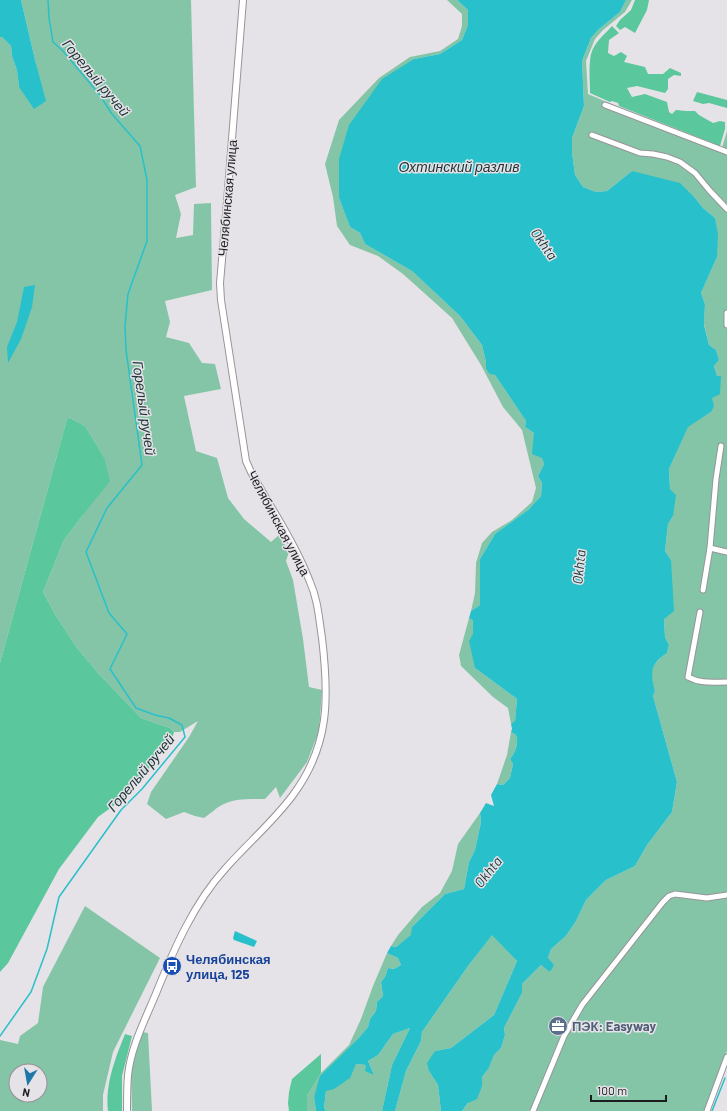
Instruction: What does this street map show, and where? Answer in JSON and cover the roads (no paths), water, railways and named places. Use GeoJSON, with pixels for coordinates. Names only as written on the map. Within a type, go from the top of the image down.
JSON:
{"type":"FeatureCollection","features":[{"type":"Feature","properties":{"kind":"street","name":"Челябинская улица"},"geometry":{"type":"LineString","coordinates":[[127,1111],[128,1074],[130,1062],[160,983],[181,938],[202,901],[224,869],[286,804],[300,785],[307,774],[317,751],[322,736],[324,723],[325,675],[317,604],[302,563],[246,461],[221,300],[220,283],[243,0]]}},
{"type":"Feature","properties":{"kind":"street"},"geometry":{"type":"LineString","coordinates":[[605,105],[727,152]]}},
{"type":"Feature","properties":{"kind":"street"},"geometry":{"type":"LineString","coordinates":[[592,135],[640,153],[667,157],[680,162],[695,172],[727,209]]}},
{"type":"Feature","properties":{"kind":"street"},"geometry":{"type":"LineString","coordinates":[[727,313],[727,325]]}},
{"type":"Feature","properties":{"kind":"street"},"geometry":{"type":"LineString","coordinates":[[703,590],[710,548],[716,479],[721,446]]}},
{"type":"Feature","properties":{"kind":"street"},"geometry":{"type":"LineString","coordinates":[[710,548],[727,552]]}},
{"type":"Feature","properties":{"kind":"street"},"geometry":{"type":"LineString","coordinates":[[700,612],[688,677],[696,681],[727,682]]}},
{"type":"Feature","properties":{"kind":"street"},"geometry":{"type":"LineString","coordinates":[[533,1111],[564,1036],[582,1004],[663,902],[669,896],[675,894],[707,898],[727,895]]}},
{"type":"Feature","properties":{"kind":"street"},"geometry":{"type":"LineString","coordinates":[[707,1111],[727,1057]]}},
{"type":"Feature","properties":{"kind":"water"},"geometry":{"type":"Polygon","coordinates":[[[0,0],[21,0],[46,101],[34,109],[19,87],[17,70],[12,56],[11,46],[2,37],[0,37],[0,0]]]}},
{"type":"Feature","properties":{"kind":"water","name":"Охтинский разлив"},"geometry":{"type":"Polygon","coordinates":[[[457,0],[626,0],[620,12],[599,29],[591,38],[582,61],[584,106],[572,138],[575,175],[583,187],[596,192],[607,191],[632,171],[680,183],[703,208],[715,218],[718,235],[717,257],[701,293],[705,304],[704,325],[709,345],[716,350],[719,360],[714,366],[717,376],[721,376],[720,394],[712,398],[714,406],[711,412],[688,427],[669,469],[670,489],[676,495],[673,516],[668,524],[665,551],[671,560],[674,611],[664,619],[665,637],[669,645],[667,653],[654,665],[652,674],[655,691],[653,696],[677,782],[672,812],[647,845],[635,866],[606,880],[586,900],[576,921],[566,936],[551,949],[548,958],[554,965],[550,972],[541,965],[522,984],[522,993],[504,1028],[505,1035],[501,1048],[494,1055],[489,1068],[482,1077],[482,1086],[477,1099],[468,1103],[462,1111],[441,1111],[438,1085],[429,1071],[427,1063],[435,1051],[451,1048],[494,1015],[517,961],[492,935],[468,966],[422,1032],[421,1041],[406,1071],[395,1111],[382,1111],[392,1065],[410,1028],[393,1034],[378,1055],[368,1061],[374,1075],[365,1071],[366,1065],[356,1064],[350,1078],[334,1089],[326,1091],[324,1108],[326,1111],[316,1111],[314,1097],[320,1076],[359,1038],[368,1027],[370,1019],[376,1011],[377,1002],[383,996],[381,982],[385,977],[388,968],[394,969],[401,965],[398,958],[387,953],[391,946],[396,947],[411,935],[412,927],[445,894],[464,889],[469,862],[475,850],[481,822],[480,813],[486,803],[494,806],[491,795],[497,784],[503,785],[510,778],[513,764],[510,759],[517,744],[516,735],[511,732],[511,724],[515,721],[517,699],[475,668],[469,641],[473,634],[473,620],[469,618],[471,611],[480,605],[480,559],[495,534],[528,510],[541,496],[542,483],[538,476],[544,464],[542,458],[532,454],[534,433],[525,427],[526,421],[495,375],[490,374],[486,369],[482,345],[460,316],[412,271],[365,244],[360,233],[350,227],[339,198],[339,159],[349,125],[382,79],[414,59],[440,54],[462,40],[468,25],[468,10],[457,0]]]}},
{"type":"Feature","properties":{"kind":"water"},"geometry":{"type":"Polygon","coordinates":[[[35,285],[32,307],[21,339],[8,363],[7,347],[17,322],[24,287],[35,285]]]}},
{"type":"Feature","properties":{"kind":"water"},"geometry":{"type":"Polygon","coordinates":[[[235,931],[257,941],[254,947],[234,940],[233,938],[235,931]]]}},
{"type":"Feature","properties":{"kind":"waterway","name":"Горелый ручей"},"geometry":{"type":"LineString","coordinates":[[0,1036],[31,992],[47,949],[59,897],[121,810],[142,789],[185,737],[182,725],[169,718],[136,708],[110,669],[127,634],[109,613],[86,552],[107,508],[142,465],[126,350],[125,326],[128,294],[147,241],[147,180],[140,146],[112,114],[99,94],[63,51],[53,42],[48,0]]}},
{"type":"Feature","properties":{"kind":"waterway"},"geometry":{"type":"LineString","coordinates":[[712,1111],[725,1078]]}},
{"type":"Feature","properties":{"kind":"place","name":"Челябинская улица, 125"},"geometry":{"type":"Point","coordinates":[172,966]}},
{"type":"Feature","properties":{"kind":"place","name":"ПЭК: Easyway"},"geometry":{"type":"Point","coordinates":[558,1026]}},
{"type":"Feature","properties":{"kind":"water label","name":"Okhta"},"geometry":{"type":"Point","coordinates":[544,244]}},
{"type":"Feature","properties":{"kind":"water label","name":"Okhta"},"geometry":{"type":"Point","coordinates":[579,567]}},
{"type":"Feature","properties":{"kind":"water label","name":"Okhta"},"geometry":{"type":"Point","coordinates":[488,872]}}]}
